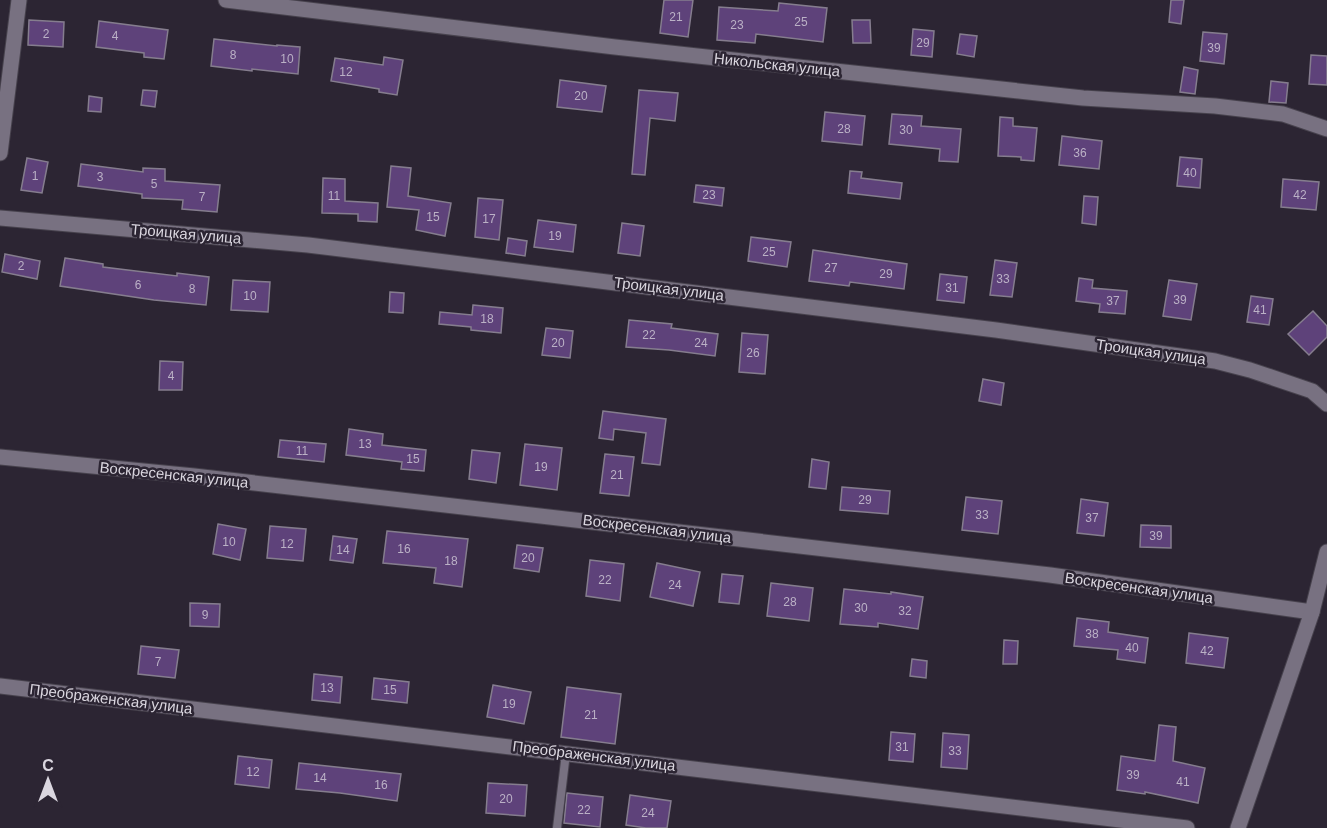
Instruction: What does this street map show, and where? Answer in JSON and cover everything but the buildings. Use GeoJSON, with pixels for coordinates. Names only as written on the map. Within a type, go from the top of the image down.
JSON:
{"type":"FeatureCollection","features":[{"type":"Feature","properties":{"kind":"street"},"geometry":{"type":"LineString","coordinates":[[0,153],[19,0]]}},
{"type":"Feature","properties":{"kind":"street","name":"Никольская улица"},"geometry":{"type":"LineString","coordinates":[[226,0],[615,47],[1083,98],[1215,106],[1282,114],[1327,129]]}},
{"type":"Feature","properties":{"kind":"street","name":"Троицкая улица"},"geometry":{"type":"LineString","coordinates":[[0,218],[308,245],[996,330],[1215,361],[1250,369],[1312,391],[1327,404]]}},
{"type":"Feature","properties":{"kind":"street","name":"Воскресенская улица"},"geometry":{"type":"LineString","coordinates":[[0,457],[194,476],[1050,575],[1312,612]]}},
{"type":"Feature","properties":{"kind":"street"},"geometry":{"type":"LineString","coordinates":[[1238,828],[1312,612],[1321,598],[1327,552]]}},
{"type":"Feature","properties":{"kind":"street","name":"Преображенская улица"},"geometry":{"type":"LineString","coordinates":[[0,686],[1187,828]]}},
{"type":"Feature","properties":{"kind":"lane"},"geometry":{"type":"LineString","coordinates":[[557,828],[566,753]]}}]}
